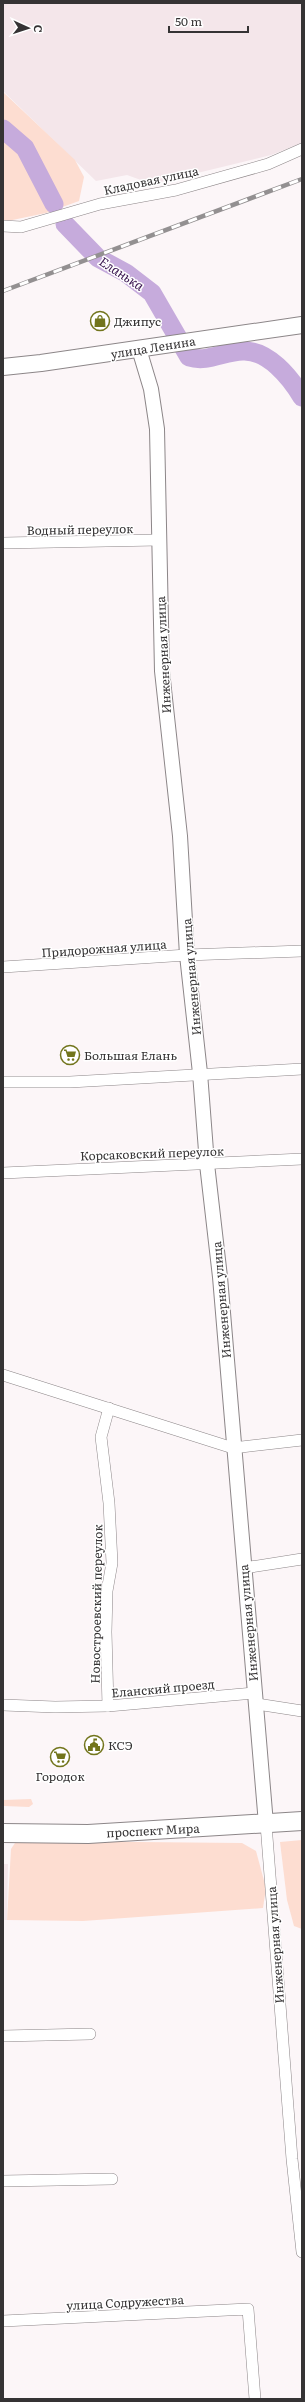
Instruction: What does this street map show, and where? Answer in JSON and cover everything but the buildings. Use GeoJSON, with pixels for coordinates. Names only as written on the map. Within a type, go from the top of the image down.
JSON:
{"type":"FeatureCollection","features":[{"type":"Feature","properties":{"kind":"main road","name":"улица Ленина"},"geometry":{"type":"LineString","coordinates":[[3,366],[139,349],[302,325]]}},
{"type":"Feature","properties":{"kind":"main road","name":"проспект Мира"},"geometry":{"type":"LineString","coordinates":[[3,1833],[88,1834],[302,1821]]}},
{"type":"Feature","properties":{"kind":"street","name":"Кладовая улица"},"geometry":{"type":"LineString","coordinates":[[3,226],[21,227],[100,204],[176,190],[268,164],[302,149]]}},
{"type":"Feature","properties":{"kind":"street","name":"Инженерная улица"},"geometry":{"type":"LineString","coordinates":[[139,349],[151,389],[157,429],[158,540],[162,671],[180,836],[187,955],[200,1074],[206,1164],[220,1277],[233,1448],[256,1698],[290,2136],[302,2252]]}},
{"type":"Feature","properties":{"kind":"street","name":"Водный переулок"},"geometry":{"type":"LineString","coordinates":[[3,544],[158,540]]}},
{"type":"Feature","properties":{"kind":"street","name":"Придорожная улица"},"geometry":{"type":"LineString","coordinates":[[3,967],[187,955],[302,951]]}},
{"type":"Feature","properties":{"kind":"street"},"geometry":{"type":"LineString","coordinates":[[3,1082],[70,1082],[302,1069]]}},
{"type":"Feature","properties":{"kind":"street","name":"Корсаковский переулок"},"geometry":{"type":"LineString","coordinates":[[3,1172],[302,1159]]}},
{"type":"Feature","properties":{"kind":"street"},"geometry":{"type":"LineString","coordinates":[[3,1375],[233,1448],[302,1440]]}},
{"type":"Feature","properties":{"kind":"street","name":"Новостроевский переулок"},"geometry":{"type":"LineString","coordinates":[[108,1706],[106,1632],[107,1590],[112,1563],[109,1503],[101,1436],[109,1408]]}},
{"type":"Feature","properties":{"kind":"street"},"geometry":{"type":"LineString","coordinates":[[244,1568],[302,1559]]}},
{"type":"Feature","properties":{"kind":"street","name":"Еланский проезд"},"geometry":{"type":"LineString","coordinates":[[3,1705],[55,1707],[108,1706],[256,1698],[302,1711]]}},
{"type":"Feature","properties":{"kind":"street"},"geometry":{"type":"LineString","coordinates":[[3,2036],[90,2034]]}},
{"type":"Feature","properties":{"kind":"street"},"geometry":{"type":"LineString","coordinates":[[3,2182],[112,2179]]}},
{"type":"Feature","properties":{"kind":"street","name":"улица Содружества"},"geometry":{"type":"LineString","coordinates":[[3,2321],[248,2309],[255,2399]]}},
{"type":"Feature","properties":{"kind":"shaded area"},"geometry":{"type":"Polygon","coordinates":[[[3,3],[302,3],[302,143],[271,155],[152,184],[127,175],[96,181],[3,91],[3,3]]]}},
{"type":"Feature","properties":{"kind":"shaded area"},"geometry":{"type":"Polygon","coordinates":[[[3,92],[75,160],[84,177],[79,201],[46,213],[3,222],[3,92]]]}},
{"type":"Feature","properties":{"kind":"shaded area"},"geometry":{"type":"Polygon","coordinates":[[[31,1799],[33,1804],[29,1807],[4,1806],[3,1813],[3,1800],[31,1799]]]}},
{"type":"Feature","properties":{"kind":"shaded area"},"geometry":{"type":"Polygon","coordinates":[[[302,1840],[302,1929],[294,1926],[287,1900],[280,1842],[302,1840]]]}},
{"type":"Feature","properties":{"kind":"shaded area"},"geometry":{"type":"Polygon","coordinates":[[[33,1841],[242,1843],[256,1851],[266,1888],[263,1908],[83,1921],[7,1920],[11,1849],[15,1843],[33,1841]]]}},
{"type":"Feature","properties":{"kind":"shaded area"},"geometry":{"type":"Polygon","coordinates":[[[3,1864],[8,1864],[7,1920],[3,1920],[3,1864]]]}},
{"type":"Feature","properties":{"kind":"waterway","name":"Еланька"},"geometry":{"type":"LineString","coordinates":[[3,129],[25,148],[54,204]]}},
{"type":"Feature","properties":{"kind":"waterway","name":"Еланька"},"geometry":{"type":"LineString","coordinates":[[65,224],[98,258],[126,273],[152,293],[189,357],[203,359],[243,351],[261,355],[285,373],[302,397]]}},
{"type":"Feature","properties":{"kind":"railway"},"geometry":{"type":"LineString","coordinates":[[3,291],[302,179]]}},
{"type":"Feature","properties":{"kind":"place","name":"Джипус"},"geometry":{"type":"Point","coordinates":[100,321]}},
{"type":"Feature","properties":{"kind":"place","name":"Большая Елань"},"geometry":{"type":"Point","coordinates":[70,1055]}},
{"type":"Feature","properties":{"kind":"place","name":"КСЭ"},"geometry":{"type":"Point","coordinates":[94,1745]}},
{"type":"Feature","properties":{"kind":"place","name":"Городок"},"geometry":{"type":"Point","coordinates":[60,1757]}}]}
